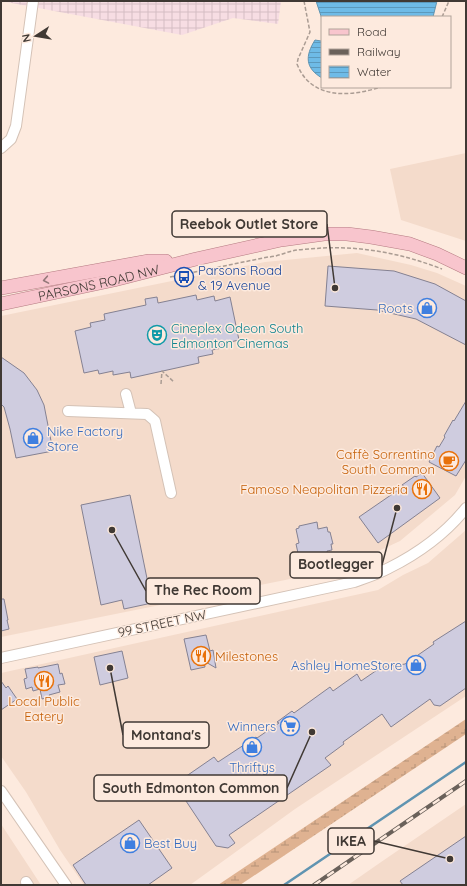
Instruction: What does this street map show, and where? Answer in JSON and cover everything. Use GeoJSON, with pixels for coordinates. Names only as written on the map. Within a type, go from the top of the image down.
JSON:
{"type":"FeatureCollection","features":[{"type":"Feature","properties":{"kind":"main road","name":"PARSONS ROAD NW"},"geometry":{"type":"LineString","coordinates":[[1,304],[114,280],[196,259],[293,238],[324,234],[347,234],[382,238],[410,244],[437,254],[466,268]]}},
{"type":"Feature","properties":{"kind":"main road","name":"PARSONS ROAD NW"},"geometry":{"type":"LineString","coordinates":[[1,288],[149,261],[196,259]]}},
{"type":"Feature","properties":{"kind":"street"},"geometry":{"type":"LineString","coordinates":[[1,148],[11,139],[16,126],[33,1]]}},
{"type":"Feature","properties":{"kind":"street"},"geometry":{"type":"LineString","coordinates":[[126,394],[131,413]]}},
{"type":"Feature","properties":{"kind":"street"},"geometry":{"type":"LineString","coordinates":[[68,411],[147,414],[155,421],[171,493]]}},
{"type":"Feature","properties":{"kind":"street","name":"99 STREET NW"},"geometry":{"type":"LineString","coordinates":[[1,658],[354,582],[388,569],[416,552],[458,518],[466,508]]}},
{"type":"Feature","properties":{"kind":"street"},"geometry":{"type":"LineString","coordinates":[[1,791],[66,885]]}},
{"type":"Feature","properties":{"kind":"path"},"geometry":{"type":"LineString","coordinates":[[304,1],[310,32],[298,59],[298,64],[307,80],[323,91],[337,93],[364,92],[378,88]]}},
{"type":"Feature","properties":{"kind":"path"},"geometry":{"type":"LineString","coordinates":[[442,16],[449,1]]}},
{"type":"Feature","properties":{"kind":"path"},"geometry":{"type":"LineString","coordinates":[[275,256],[294,251],[323,248],[375,250],[412,258],[446,270]]}},
{"type":"Feature","properties":{"kind":"path"},"geometry":{"type":"LineString","coordinates":[[161,384],[162,371],[174,382]]}},
{"type":"Feature","properties":{"kind":"shaded area"},"geometry":{"type":"Polygon","coordinates":[[[1,1],[281,1],[278,24],[233,18],[182,35],[1,1]]]}},
{"type":"Feature","properties":{"kind":"shaded area"},"geometry":{"type":"Polygon","coordinates":[[[466,153],[466,241],[401,220],[390,169],[466,153]]]}},
{"type":"Feature","properties":{"kind":"shaded area"},"geometry":{"type":"Polygon","coordinates":[[[357,253],[411,265],[437,273],[466,286],[466,476],[455,495],[400,541],[340,569],[1,637],[1,316],[265,262],[357,253]]]}},
{"type":"Feature","properties":{"kind":"shaded area"},"geometry":{"type":"Polygon","coordinates":[[[466,530],[466,696],[295,809],[190,885],[84,885],[60,850],[26,792],[1,756],[1,673],[378,590],[403,575],[428,563],[466,530]]]}},
{"type":"Feature","properties":{"kind":"shaded area"},"geometry":{"type":"Polygon","coordinates":[[[466,804],[466,885],[348,885],[384,860],[466,804]]]}},
{"type":"Feature","properties":{"kind":"shaded area"},"geometry":{"type":"Polygon","coordinates":[[[1,824],[41,885],[1,885],[1,824]]]}},
{"type":"Feature","properties":{"kind":"green space"},"geometry":{"type":"Polygon","coordinates":[[[466,719],[466,734],[240,885],[218,885],[466,719]]]}},
{"type":"Feature","properties":{"kind":"water"},"geometry":{"type":"Polygon","coordinates":[[[316,1],[437,1],[433,16],[321,16],[316,1]]]}},
{"type":"Feature","properties":{"kind":"water"},"geometry":{"type":"Polygon","coordinates":[[[315,40],[321,41],[321,77],[312,70],[308,61],[309,51],[315,40]]]}},
{"type":"Feature","properties":{"kind":"building"},"geometry":{"type":"Polygon","coordinates":[[[328,266],[394,271],[435,284],[466,301],[466,345],[416,319],[377,310],[325,306],[328,266]]]}},
{"type":"Feature","properties":{"kind":"building","name":"Cineplex Odeon South Edmonton Cinemas"},"geometry":{"type":"Polygon","coordinates":[[[196,295],[197,300],[214,296],[215,301],[230,297],[239,340],[226,343],[227,347],[212,350],[213,354],[198,357],[199,363],[131,378],[130,372],[113,375],[113,371],[99,374],[98,370],[84,373],[75,331],[91,327],[90,323],[105,320],[104,314],[146,305],[145,299],[157,297],[158,303],[196,295]]]}},
{"type":"Feature","properties":{"kind":"building"},"geometry":{"type":"Polygon","coordinates":[[[1,357],[24,373],[37,390],[44,405],[53,451],[16,458],[4,407],[1,404],[1,357]]]}},
{"type":"Feature","properties":{"kind":"building"},"geometry":{"type":"Polygon","coordinates":[[[466,401],[466,460],[456,476],[429,462],[437,446],[439,447],[453,420],[454,421],[466,401]]]}},
{"type":"Feature","properties":{"kind":"building"},"geometry":{"type":"Polygon","coordinates":[[[422,473],[440,498],[378,543],[359,517],[404,486],[402,485],[422,473]]]}},
{"type":"Feature","properties":{"kind":"building"},"geometry":{"type":"Polygon","coordinates":[[[130,495],[152,603],[124,609],[122,600],[101,605],[81,505],[130,495]]]}},
{"type":"Feature","properties":{"kind":"building"},"geometry":{"type":"Polygon","coordinates":[[[317,522],[318,529],[327,527],[328,532],[330,532],[333,544],[331,544],[332,550],[327,551],[330,565],[302,571],[296,544],[299,543],[296,529],[299,528],[299,526],[317,522]]]}},
{"type":"Feature","properties":{"kind":"building"},"geometry":{"type":"Polygon","coordinates":[[[1,599],[4,599],[9,629],[1,631],[1,599]]]}},
{"type":"Feature","properties":{"kind":"building"},"geometry":{"type":"Polygon","coordinates":[[[466,621],[466,688],[440,706],[434,705],[430,699],[391,727],[382,714],[343,742],[344,744],[325,758],[331,765],[229,835],[235,843],[228,848],[216,846],[180,792],[178,794],[172,786],[214,757],[218,762],[256,737],[257,738],[279,723],[277,722],[292,711],[294,713],[330,687],[333,691],[357,674],[361,681],[380,668],[405,664],[434,644],[433,642],[466,621]]]}},
{"type":"Feature","properties":{"kind":"building","name":"Milestones"},"geometry":{"type":"Polygon","coordinates":[[[206,635],[210,651],[213,650],[216,668],[204,661],[205,667],[191,670],[184,639],[206,635]]]}},
{"type":"Feature","properties":{"kind":"building"},"geometry":{"type":"Polygon","coordinates":[[[122,651],[128,678],[100,685],[94,657],[122,651]]]}},
{"type":"Feature","properties":{"kind":"building","name":"Local Public Eatery"},"geometry":{"type":"Polygon","coordinates":[[[58,664],[60,674],[62,673],[65,684],[58,685],[60,692],[42,699],[40,689],[33,691],[32,687],[26,689],[24,679],[27,678],[25,669],[58,664]]]}},
{"type":"Feature","properties":{"kind":"building"},"geometry":{"type":"Polygon","coordinates":[[[1,681],[6,688],[8,686],[17,699],[1,710],[1,681]]]}},
{"type":"Feature","properties":{"kind":"building","name":"Best Buy"},"geometry":{"type":"Polygon","coordinates":[[[139,820],[172,868],[148,885],[86,885],[73,865],[139,820]]]}},
{"type":"Feature","properties":{"kind":"building"},"geometry":{"type":"Polygon","coordinates":[[[466,836],[466,885],[403,885],[400,881],[466,836]]]}},
{"type":"Feature","properties":{"kind":"waterway"},"geometry":{"type":"LineString","coordinates":[[284,885],[466,762]]}},
{"type":"Feature","properties":{"kind":"railway"},"geometry":{"type":"LineString","coordinates":[[314,885],[466,781]]}},
{"type":"Feature","properties":{"kind":"place","name":"Parsons Road & 19 Avenue"},"geometry":{"type":"Point","coordinates":[184,277]}},
{"type":"Feature","properties":{"kind":"place","name":"Reebok Outlet Store"},"geometry":{"type":"Point","coordinates":[335,288]}},
{"type":"Feature","properties":{"kind":"place","name":"Roots"},"geometry":{"type":"Point","coordinates":[427,308]}},
{"type":"Feature","properties":{"kind":"place","name":"Cineplex Odeon South Edmonton Cinemas"},"geometry":{"type":"Point","coordinates":[157,335]}},
{"type":"Feature","properties":{"kind":"place","name":"Nike Factory Store"},"geometry":{"type":"Point","coordinates":[33,438]}},
{"type":"Feature","properties":{"kind":"place","name":"Caffè Sorrentino South Common"},"geometry":{"type":"Point","coordinates":[449,461]}},
{"type":"Feature","properties":{"kind":"place","name":"Famoso Neapolitan Pizzeria"},"geometry":{"type":"Point","coordinates":[422,489]}},
{"type":"Feature","properties":{"kind":"place","name":"Bootlegger"},"geometry":{"type":"Point","coordinates":[397,508]}},
{"type":"Feature","properties":{"kind":"place","name":"The Rec Room"},"geometry":{"type":"Point","coordinates":[112,530]}},
{"type":"Feature","properties":{"kind":"place","name":"Milestones"},"geometry":{"type":"Point","coordinates":[201,656]}},
{"type":"Feature","properties":{"kind":"place","name":"Ashley HomeStore"},"geometry":{"type":"Point","coordinates":[416,665]}},
{"type":"Feature","properties":{"kind":"place","name":"Montana's"},"geometry":{"type":"Point","coordinates":[110,668]}},
{"type":"Feature","properties":{"kind":"place","name":"Local Public Eatery"},"geometry":{"type":"Point","coordinates":[44,681]}},
{"type":"Feature","properties":{"kind":"place","name":"Winners"},"geometry":{"type":"Point","coordinates":[290,726]}},
{"type":"Feature","properties":{"kind":"place","name":"South Edmonton Common"},"geometry":{"type":"Point","coordinates":[312,732]}},
{"type":"Feature","properties":{"kind":"place","name":"Thriftys"},"geometry":{"type":"Point","coordinates":[252,747]}},
{"type":"Feature","properties":{"kind":"place","name":"Best Buy"},"geometry":{"type":"Point","coordinates":[130,843]}},
{"type":"Feature","properties":{"kind":"place","name":"IKEA"},"geometry":{"type":"Point","coordinates":[450,859]}}]}
